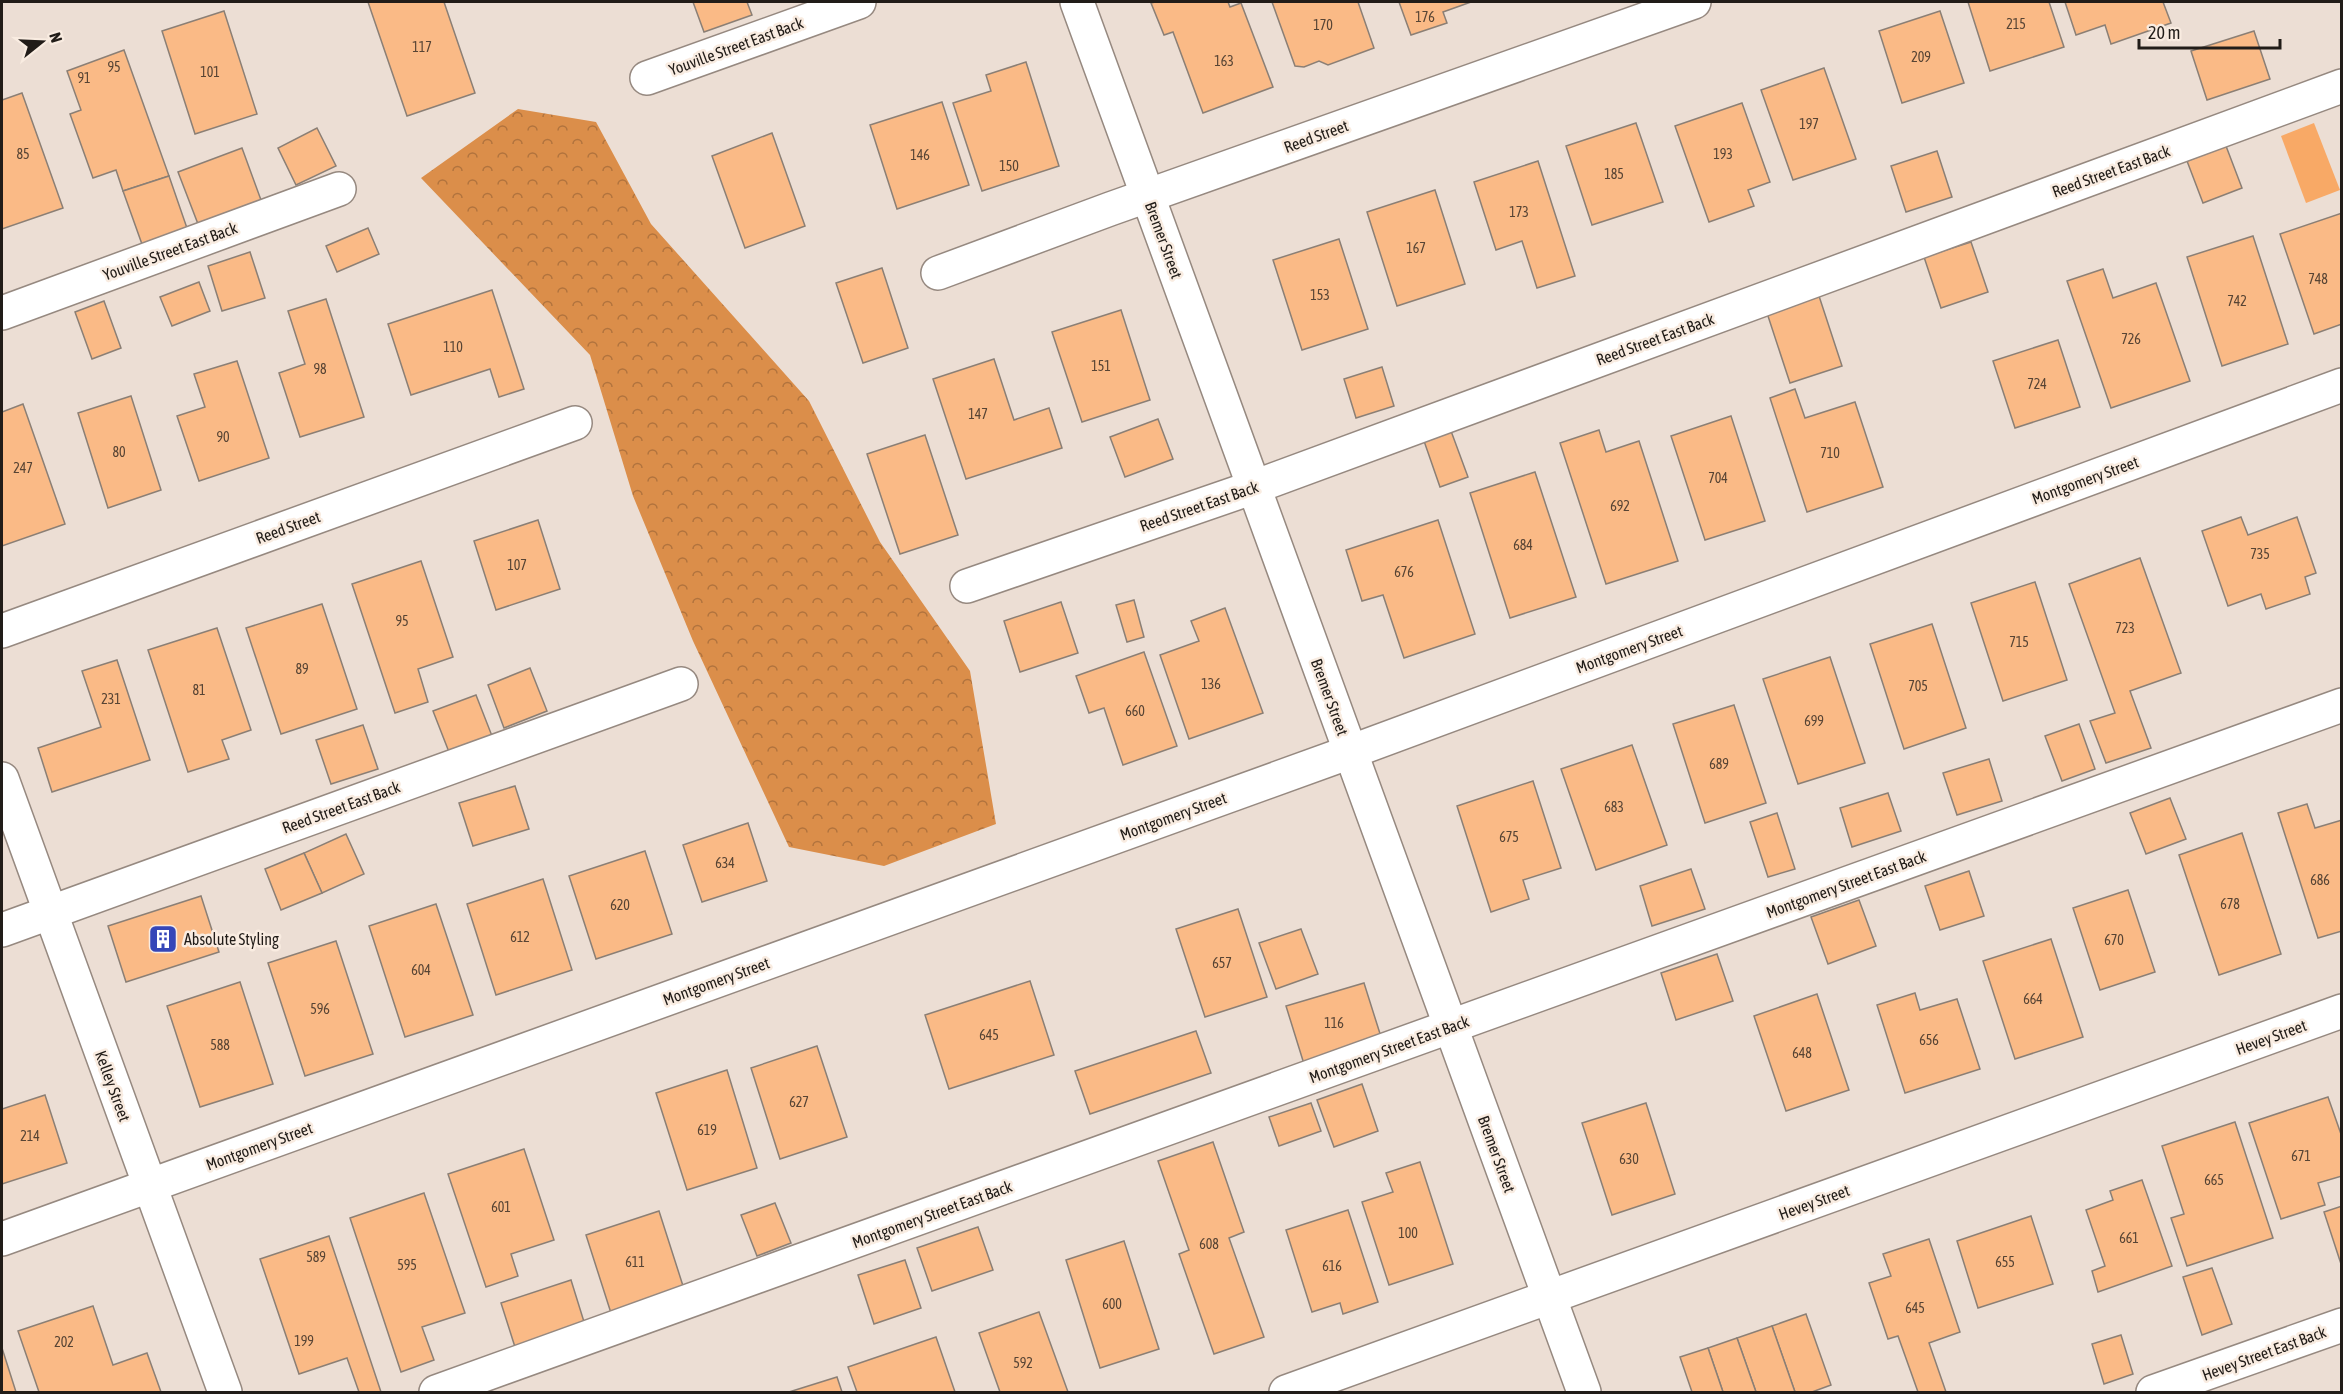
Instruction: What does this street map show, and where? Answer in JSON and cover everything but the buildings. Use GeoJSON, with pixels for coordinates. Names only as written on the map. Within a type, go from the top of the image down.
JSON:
{"type":"FeatureCollection","features":[{"type":"Feature","properties":{"kind":"street","name":"Youville Street East Back"},"geometry":{"type":"LineString","coordinates":[[647,78],[859,2]]}},
{"type":"Feature","properties":{"kind":"street","name":"Bremer Street"},"geometry":{"type":"LineString","coordinates":[[1077,2],[1584,1392]]}},
{"type":"Feature","properties":{"kind":"street","name":"Reed Street"},"geometry":{"type":"LineString","coordinates":[[938,273],[1694,2]]}},
{"type":"Feature","properties":{"kind":"street","name":"Reed Street East Back"},"geometry":{"type":"LineString","coordinates":[[967,586],[1254,487],[2342,86]]}},
{"type":"Feature","properties":{"kind":"street","name":"Youville Street East Back"},"geometry":{"type":"LineString","coordinates":[[2,313],[339,189]]}},
{"type":"Feature","properties":{"kind":"street","name":"Montgomery Street"},"geometry":{"type":"LineString","coordinates":[[2,1239],[1350,752],[2342,385]]}},
{"type":"Feature","properties":{"kind":"street","name":"Reed Street"},"geometry":{"type":"LineString","coordinates":[[2,631],[575,423]]}},
{"type":"Feature","properties":{"kind":"street","name":"Reed Street East Back"},"geometry":{"type":"LineString","coordinates":[[2,930],[681,684]]}},
{"type":"Feature","properties":{"kind":"street","name":"Montgomery Street East Back"},"geometry":{"type":"LineString","coordinates":[[436,1392],[2342,705]]}},
{"type":"Feature","properties":{"kind":"street","name":"Kelley Street"},"geometry":{"type":"LineString","coordinates":[[2,778],[225,1392]]}},
{"type":"Feature","properties":{"kind":"street","name":"Hevey Street"},"geometry":{"type":"LineString","coordinates":[[1286,1392],[2342,1011]]}},
{"type":"Feature","properties":{"kind":"street","name":"Hevey Street East Back"},"geometry":{"type":"LineString","coordinates":[[2153,1392],[2342,1325]]}},
{"type":"Feature","properties":{"kind":"green space"},"geometry":{"type":"Polygon","coordinates":[[[518,109],[596,122],[651,224],[809,401],[880,542],[970,671],[996,824],[884,866],[789,847],[693,641],[633,496],[590,355],[421,178],[518,109]]]}},
{"type":"Feature","properties":{"kind":"shaded area"},"geometry":{"type":"Polygon","coordinates":[[[2314,123],[2340,190],[2306,203],[2281,136],[2314,123]]]}},
{"type":"Feature","properties":{"kind":"place","name":"Absolute Styling"},"geometry":{"type":"Point","coordinates":[163,939]}}]}
